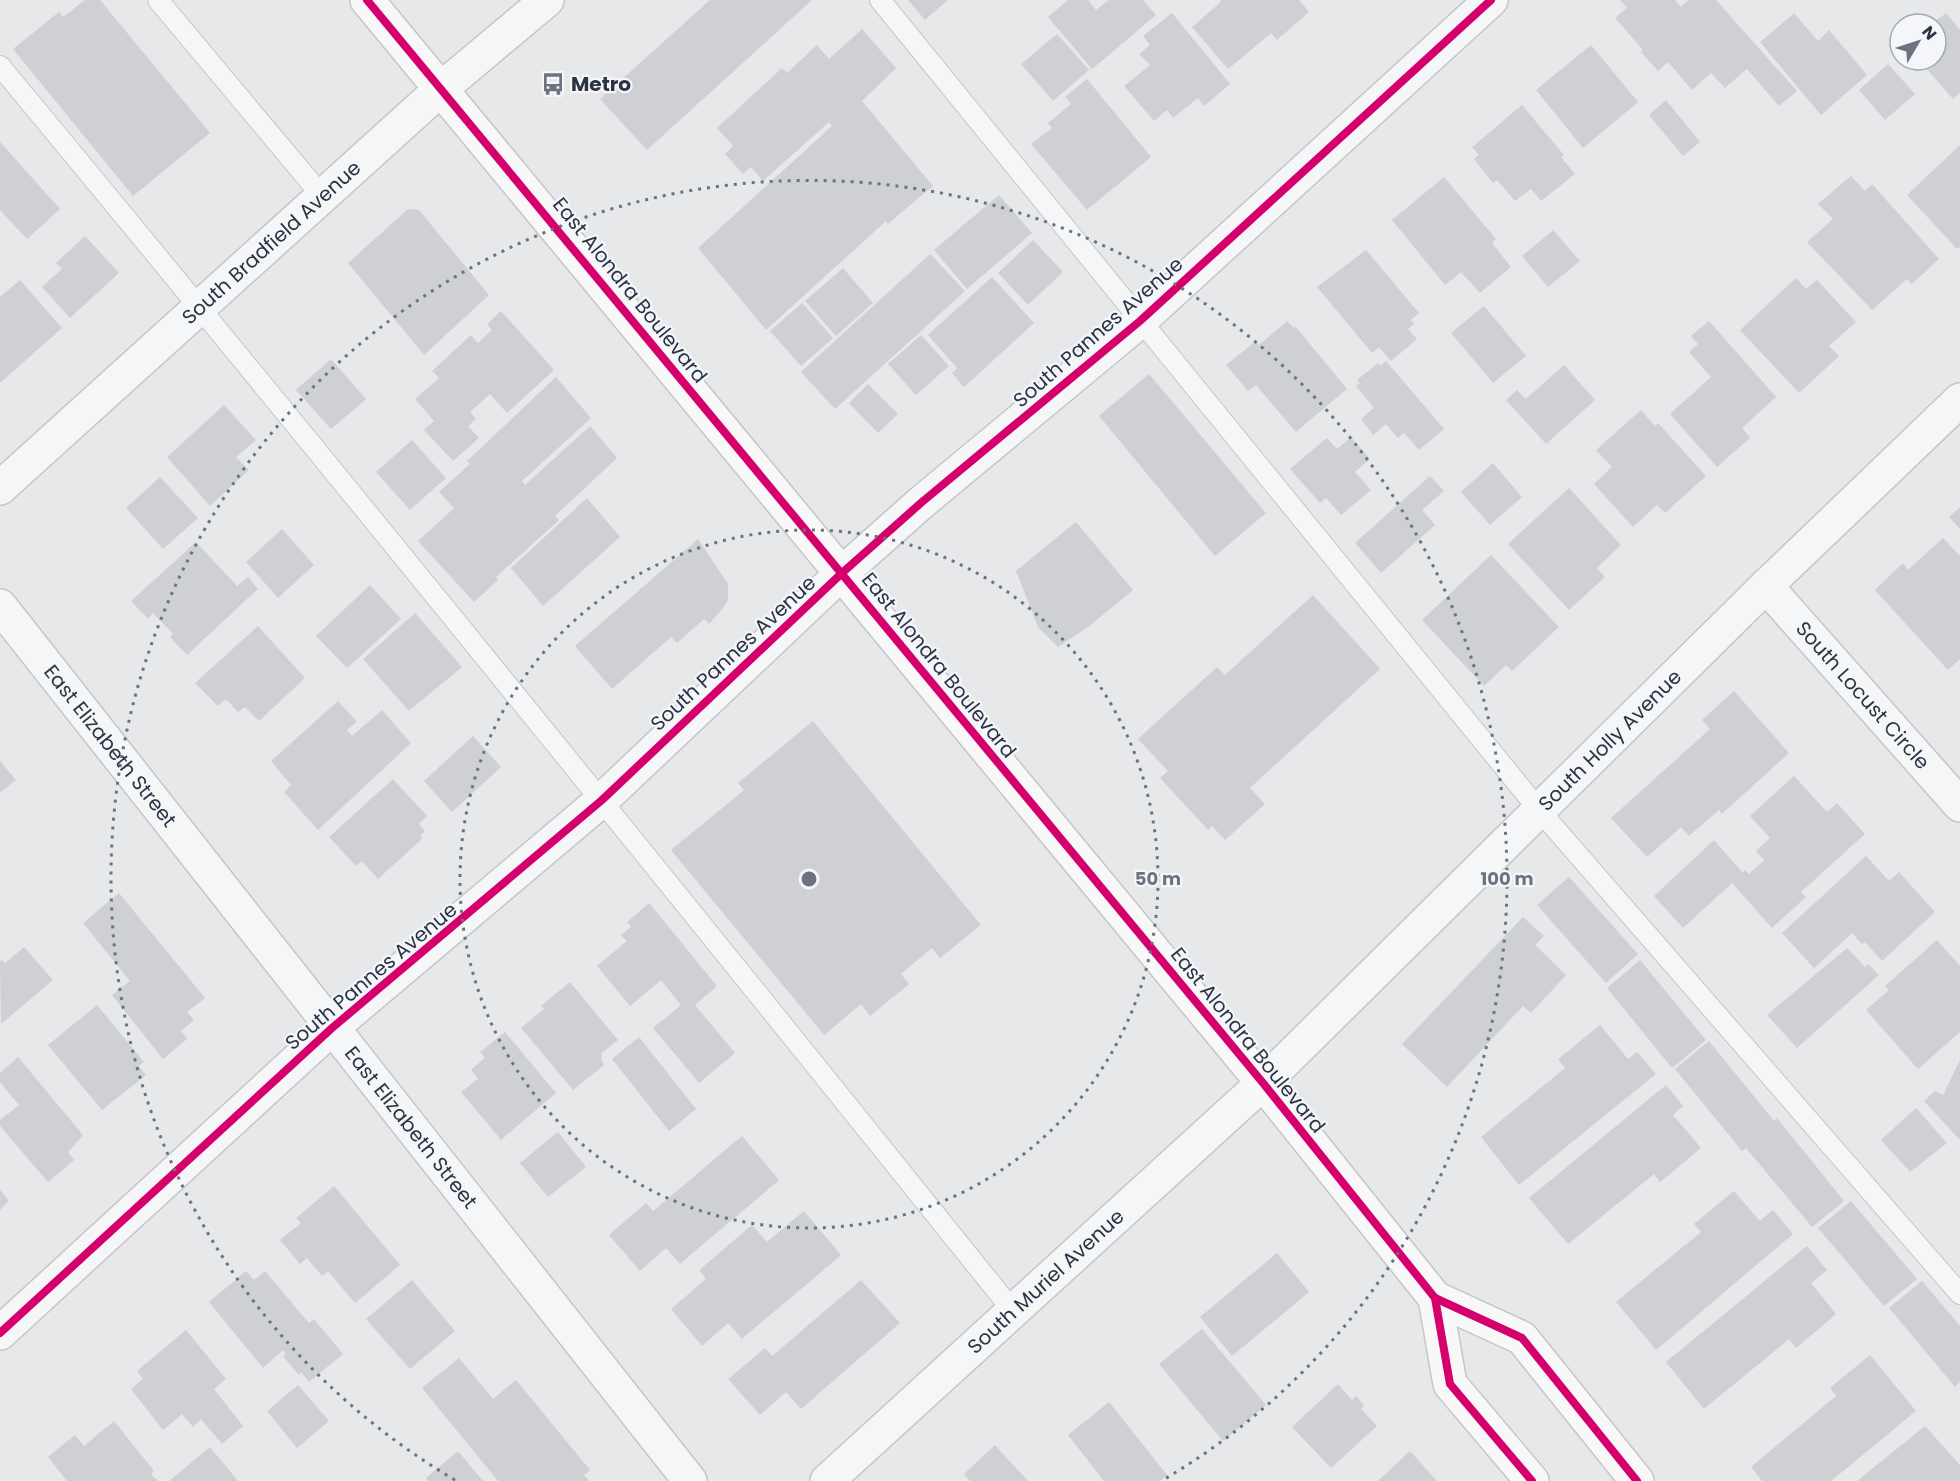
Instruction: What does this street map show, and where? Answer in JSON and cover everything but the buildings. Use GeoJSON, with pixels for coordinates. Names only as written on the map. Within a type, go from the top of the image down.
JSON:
{"type":"FeatureCollection","features":[{"type":"Feature","properties":{"kind":"main road","name":"East Alondra Boulevard"},"geometry":{"type":"LineString","coordinates":[[368,0],[1263,1083],[1435,1298],[1522,1338],[1637,1481]]}},
{"type":"Feature","properties":{"kind":"main road","name":"East Alondra Boulevard"},"geometry":{"type":"LineString","coordinates":[[1435,1298],[1450,1384],[1532,1481]]}},
{"type":"Feature","properties":{"kind":"street","name":"South Bradfield Avenue"},"geometry":{"type":"LineString","coordinates":[[0,488],[442,88],[547,0]]}},
{"type":"Feature","properties":{"kind":"street","name":"South Pannes Avenue"},"geometry":{"type":"LineString","coordinates":[[0,1333],[333,1028],[602,800],[842,573],[922,502],[1140,321],[1491,0]]}},
{"type":"Feature","properties":{"kind":"street","name":"South Holly Avenue"},"geometry":{"type":"LineString","coordinates":[[1263,1083],[1766,586],[1960,400]]}},
{"type":"Feature","properties":{"kind":"street","name":"South Locust Circle"},"geometry":{"type":"LineString","coordinates":[[1766,586],[1960,805]]}},
{"type":"Feature","properties":{"kind":"street","name":"East Elizabeth Street"},"geometry":{"type":"LineString","coordinates":[[0,606],[690,1481]]}},
{"type":"Feature","properties":{"kind":"street","name":"South Muriel Avenue"},"geometry":{"type":"LineString","coordinates":[[827,1481],[1263,1083]]}},
{"type":"Feature","properties":{"kind":"lane"},"geometry":{"type":"LineString","coordinates":[[158,0],[322,196]]}},
{"type":"Feature","properties":{"kind":"lane"},"geometry":{"type":"LineString","coordinates":[[880,0],[1539,810],[1960,1294]]}},
{"type":"Feature","properties":{"kind":"lane"},"geometry":{"type":"LineString","coordinates":[[0,66],[201,308],[602,800],[1013,1311]]}},
{"type":"Feature","properties":{"kind":"cycle path"},"geometry":{"type":"LineString","coordinates":[[367,0],[1263,1083],[1435,1298],[1522,1338],[1637,1481]]}},
{"type":"Feature","properties":{"kind":"cycle path"},"geometry":{"type":"LineString","coordinates":[[0,1333],[332,1028],[602,800],[842,573],[922,502],[1140,321],[1491,0]]}},
{"type":"Feature","properties":{"kind":"cycle path"},"geometry":{"type":"LineString","coordinates":[[1435,1298],[1450,1384],[1532,1481]]}},
{"type":"Feature","properties":{"kind":"place","name":"Metro"},"geometry":{"type":"Point","coordinates":[553,84]}}]}
